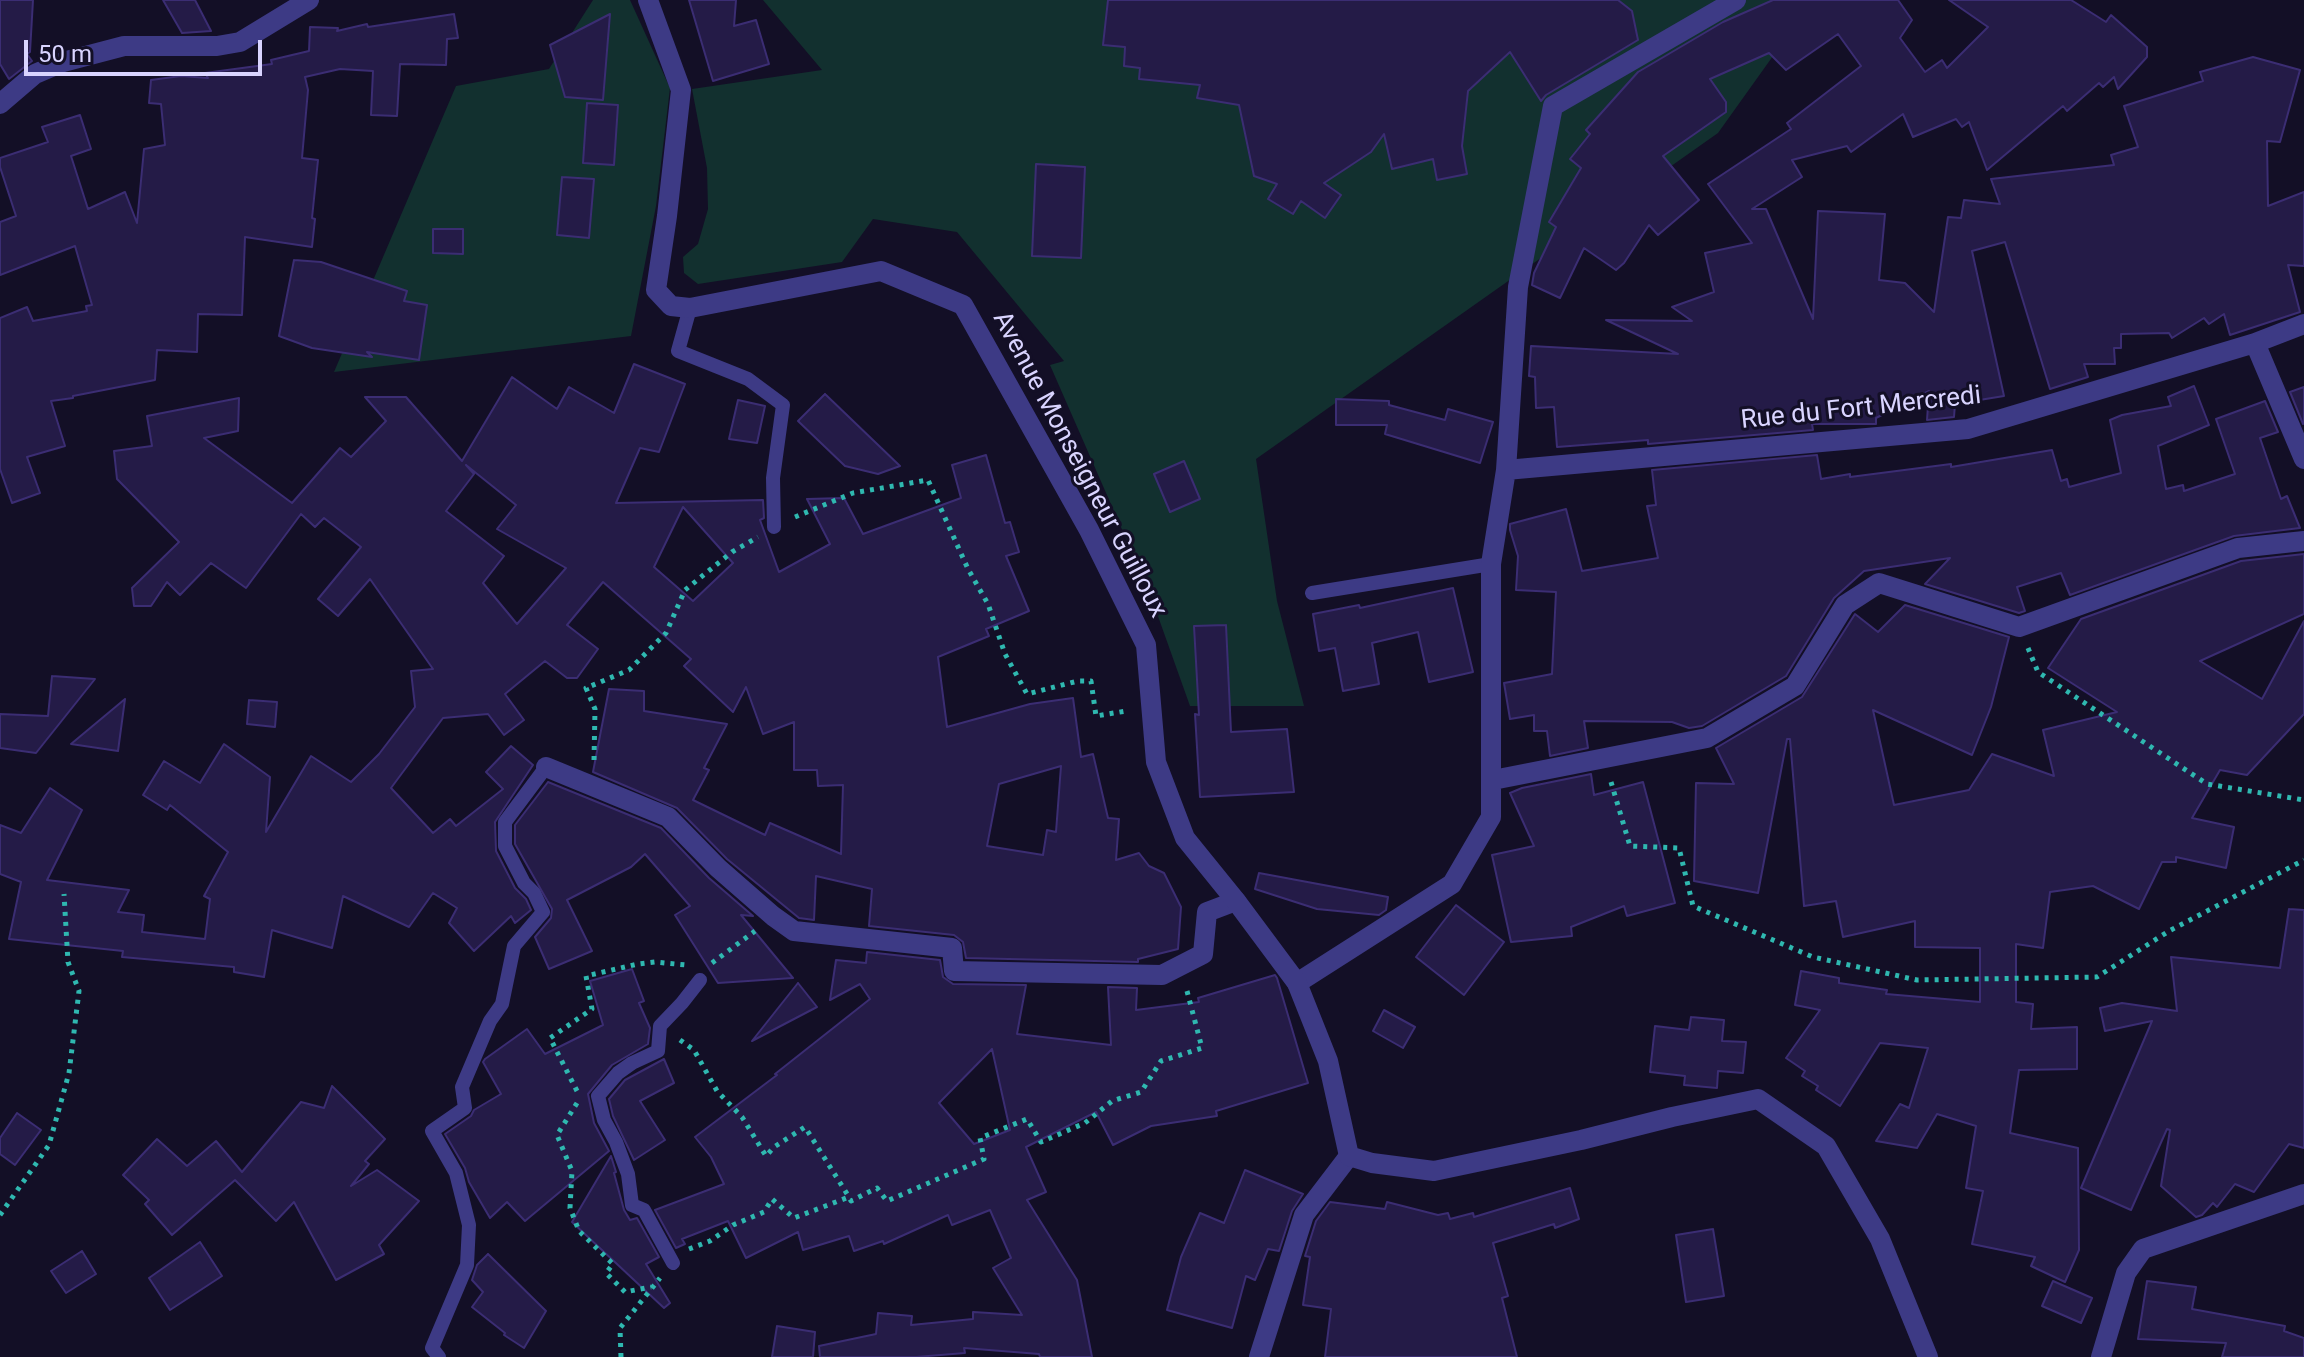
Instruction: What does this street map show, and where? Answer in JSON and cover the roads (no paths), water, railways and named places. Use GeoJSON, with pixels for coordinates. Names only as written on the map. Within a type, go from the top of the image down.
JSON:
{"type":"FeatureCollection","features":[{"type":"Feature","properties":{"kind":"street"},"geometry":{"type":"LineString","coordinates":[[0,104],[35,74],[63,62],[124,46],[217,46],[240,42],[309,0]]}},
{"type":"Feature","properties":{"kind":"street"},"geometry":{"type":"LineString","coordinates":[[648,0],[681,90],[656,290],[671,306],[690,308]]}},
{"type":"Feature","properties":{"kind":"street"},"geometry":{"type":"LineString","coordinates":[[1297,983],[1452,884],[1491,817],[1491,564],[1506,470],[1518,287],[1553,106],[1736,0]]}},
{"type":"Feature","properties":{"kind":"street","name":"Avenue Monseigneur Guilloux"},"geometry":{"type":"LineString","coordinates":[[690,308],[881,271],[963,305],[1089,530],[1146,645],[1156,762],[1185,838],[1297,983],[1328,1061],[1349,1156]]}},
{"type":"Feature","properties":{"kind":"street","name":"Rue du Fort Mercredi"},"geometry":{"type":"LineString","coordinates":[[1506,470],[1968,429],[2255,343],[2304,324]]}},
{"type":"Feature","properties":{"kind":"street"},"geometry":{"type":"LineString","coordinates":[[2255,343],[2304,459]]}},
{"type":"Feature","properties":{"kind":"street"},"geometry":{"type":"LineString","coordinates":[[1493,780],[1707,738],[1795,686],[1845,605],[1879,583],[2019,627],[2238,548],[2304,541]]}},
{"type":"Feature","properties":{"kind":"street"},"geometry":{"type":"LineString","coordinates":[[546,767],[668,817],[729,878],[794,931],[952,948],[954,971],[1162,975],[1203,954],[1207,912],[1236,901]]}},
{"type":"Feature","properties":{"kind":"street"},"geometry":{"type":"LineString","coordinates":[[1259,1357],[1304,1215],[1349,1156],[1372,1163],[1434,1171],[1758,1099],[1826,1146],[1880,1239],[1928,1357]]}},
{"type":"Feature","properties":{"kind":"street"},"geometry":{"type":"LineString","coordinates":[[2101,1357],[2126,1273],[2143,1249],[2304,1194]]}},
{"type":"Feature","properties":{"kind":"lane"},"geometry":{"type":"LineString","coordinates":[[690,308],[678,351],[748,379],[783,405],[773,478],[774,527]]}},
{"type":"Feature","properties":{"kind":"lane"},"geometry":{"type":"LineString","coordinates":[[1312,593],[1491,564]]}},
{"type":"Feature","properties":{"kind":"lane"},"geometry":{"type":"LineString","coordinates":[[439,1357],[432,1348],[467,1265],[469,1225],[456,1173],[432,1131],[465,1108],[462,1087],[490,1021],[502,1004],[514,946],[543,912],[505,846],[505,822],[546,767]]}},
{"type":"Feature","properties":{"kind":"lane"},"geometry":{"type":"LineString","coordinates":[[673,1263],[644,1210],[632,1205],[628,1174],[604,1120],[598,1096],[618,1073],[658,1051],[660,1026],[700,980]]}}]}
